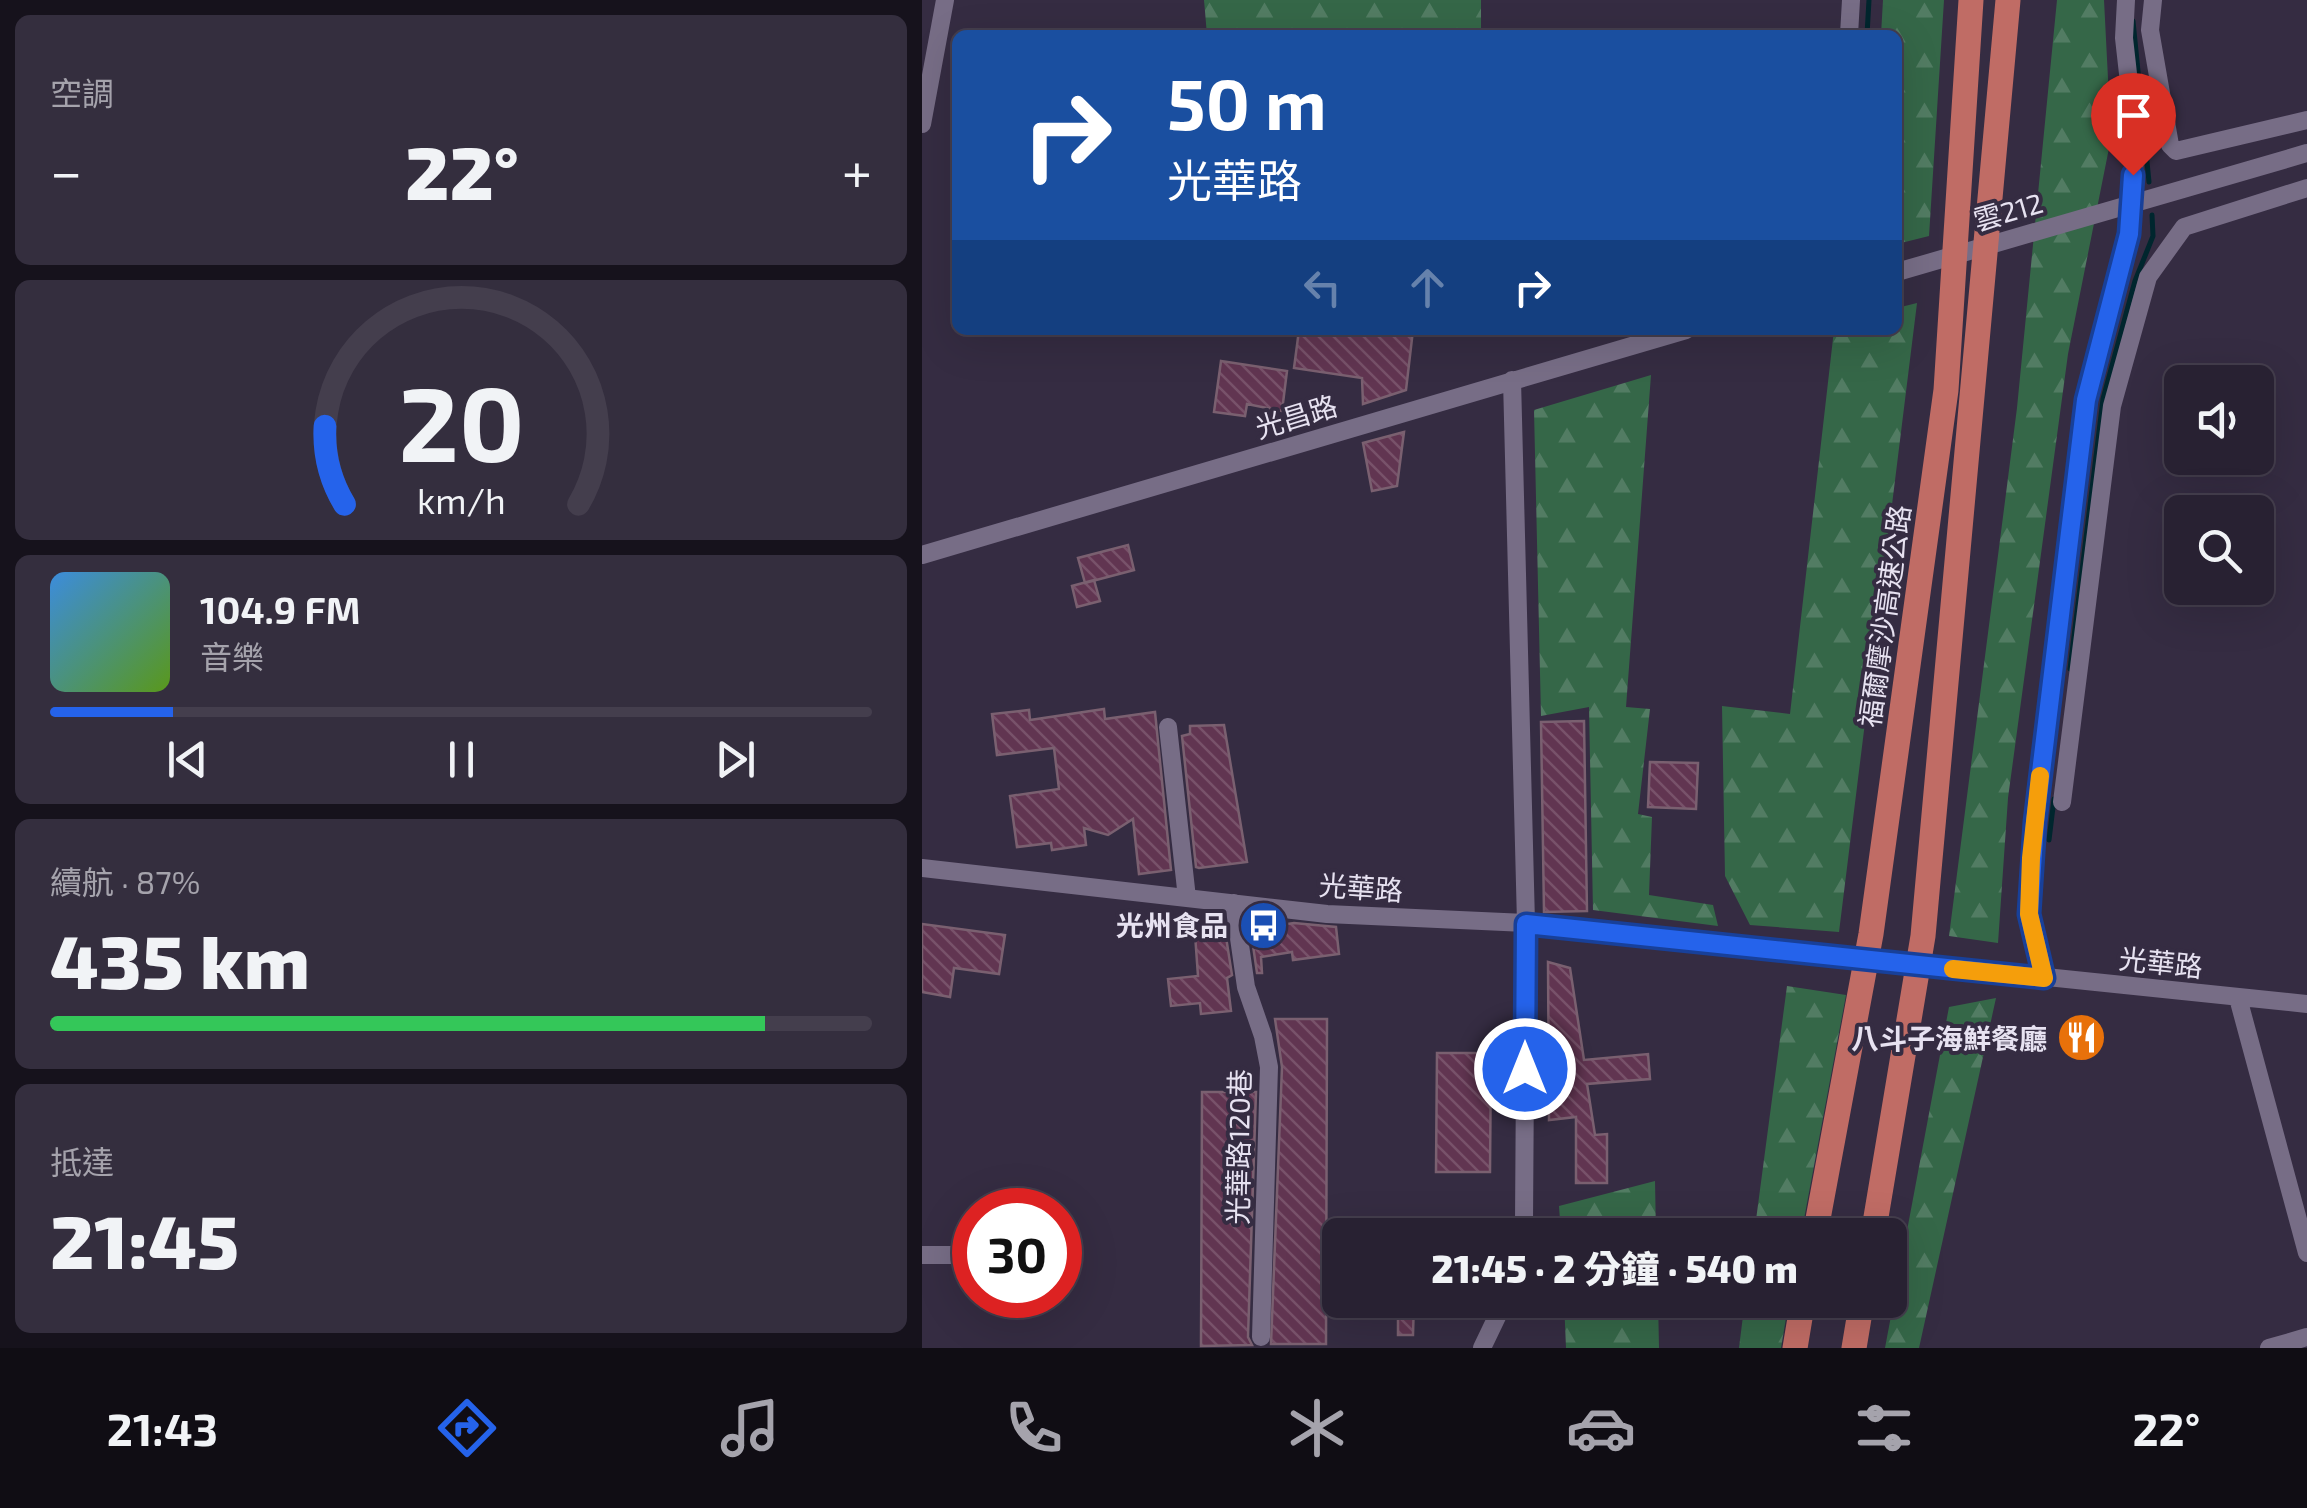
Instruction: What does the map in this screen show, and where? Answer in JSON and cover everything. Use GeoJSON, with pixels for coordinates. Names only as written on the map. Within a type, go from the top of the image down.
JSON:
{"type":"FeatureCollection","features":[{"type":"Feature","properties":{"kind":"highway","name":"福爾摩沙高速公路"},"geometry":{"type":"LineString","coordinates":[[1818,1218],[1871,934],[1946,390],[1971,0]]}},
{"type":"Feature","properties":{"kind":"highway"},"geometry":{"type":"LineString","coordinates":[[1876,1218],[1923,936],[2008,0]]}},
{"type":"Feature","properties":{"kind":"highway"},"geometry":{"type":"LineString","coordinates":[[1795,1348],[1800,1318]]}},
{"type":"Feature","properties":{"kind":"highway"},"geometry":{"type":"LineString","coordinates":[[1854,1348],[1859,1318]]}},
{"type":"Feature","properties":{"kind":"street"},"geometry":{"type":"LineString","coordinates":[[922,124],[945,0]]}},
{"type":"Feature","properties":{"kind":"street"},"geometry":{"type":"LineString","coordinates":[[1849,30],[1851,0]]}},
{"type":"Feature","properties":{"kind":"street"},"geometry":{"type":"LineString","coordinates":[[2044,978],[2029,914],[2031,858],[2086,400],[2129,234],[2136,145],[2124,38],[2126,0]]}},
{"type":"Feature","properties":{"kind":"street"},"geometry":{"type":"LineString","coordinates":[[2153,0],[2150,30],[2170,145],[2176,151],[2306,120]]}},
{"type":"Feature","properties":{"kind":"street","name":"雲212"},"geometry":{"type":"LineString","coordinates":[[1902,271],[2306,153]]}},
{"type":"Feature","properties":{"kind":"street"},"geometry":{"type":"LineString","coordinates":[[2062,802],[2112,406],[2148,277],[2184,227],[2306,188]]}},
{"type":"Feature","properties":{"kind":"street","name":"光昌路"},"geometry":{"type":"LineString","coordinates":[[922,556],[1669,335]]}},
{"type":"Feature","properties":{"kind":"street"},"geometry":{"type":"LineString","coordinates":[[1512,380],[1526,924],[1524,1218]]}},
{"type":"Feature","properties":{"kind":"street"},"geometry":{"type":"LineString","coordinates":[[2086,400],[2112,406]]}},
{"type":"Feature","properties":{"kind":"street"},"geometry":{"type":"LineString","coordinates":[[1168,727],[1187,898]]}},
{"type":"Feature","properties":{"kind":"street","name":"光華路"},"geometry":{"type":"LineString","coordinates":[[922,868],[1327,914],[1526,924],[2306,1004]]}},
{"type":"Feature","properties":{"kind":"street","name":"光華路120巷"},"geometry":{"type":"LineString","coordinates":[[1234,903],[1246,987],[1270,1067],[1261,1337]]}},
{"type":"Feature","properties":{"kind":"street"},"geometry":{"type":"LineString","coordinates":[[2238,998],[2306,1253]]}},
{"type":"Feature","properties":{"kind":"street"},"geometry":{"type":"LineString","coordinates":[[922,1255],[952,1255]]}},
{"type":"Feature","properties":{"kind":"street"},"geometry":{"type":"LineString","coordinates":[[1482,1348],[1496,1318]]}},
{"type":"Feature","properties":{"kind":"street"},"geometry":{"type":"LineString","coordinates":[[2269,1348],[2306,1338]]}},
{"type":"Feature","properties":{"kind":"green space"},"geometry":{"type":"Polygon","coordinates":[[[1204,0],[1481,0],[1481,30],[1207,30],[1204,0]]]}},
{"type":"Feature","properties":{"kind":"green space"},"geometry":{"type":"Polygon","coordinates":[[[1883,0],[1944,0],[1929,236],[1902,243],[1902,30],[1881,30],[1883,0]]]}},
{"type":"Feature","properties":{"kind":"green space"},"geometry":{"type":"Polygon","coordinates":[[[2057,0],[2104,0],[2111,138],[2068,354],[2008,798],[1998,943],[1949,936],[2017,408],[2057,0]]]}},
{"type":"Feature","properties":{"kind":"green space"},"geometry":{"type":"Polygon","coordinates":[[[1917,303],[1839,932],[1750,925],[1725,876],[1722,706],[1790,714],[1833,335],[1902,335],[1902,307],[1917,303]]]}},
{"type":"Feature","properties":{"kind":"green space"},"geometry":{"type":"Polygon","coordinates":[[[1651,375],[1626,707],[1650,709],[1638,814],[1652,817],[1649,895],[1713,905],[1718,926],[1593,910],[1589,707],[1541,716],[1534,410],[1651,375]]]}},
{"type":"Feature","properties":{"kind":"green space"},"geometry":{"type":"Polygon","coordinates":[[[1787,986],[1846,995],[1804,1218],[1756,1218],[1787,986]]]}},
{"type":"Feature","properties":{"kind":"green space"},"geometry":{"type":"Polygon","coordinates":[[[1996,998],[1919,1348],[1885,1348],[1891,1318],[1907,1318],[1907,1231],[1949,1007],[1996,998]]]}},
{"type":"Feature","properties":{"kind":"green space"},"geometry":{"type":"Polygon","coordinates":[[[1655,1181],[1656,1218],[1560,1218],[1559,1206],[1655,1181]]]}},
{"type":"Feature","properties":{"kind":"green space"},"geometry":{"type":"Polygon","coordinates":[[[1565,1318],[1658,1318],[1659,1348],[1566,1348],[1565,1318]]]}},
{"type":"Feature","properties":{"kind":"green space"},"geometry":{"type":"Polygon","coordinates":[[[1743,1318],[1786,1318],[1781,1348],[1739,1348],[1743,1318]]]}},
{"type":"Feature","properties":{"kind":"building"},"geometry":{"type":"Polygon","coordinates":[[[1298,335],[1412,335],[1406,390],[1363,404],[1362,378],[1294,368],[1298,335]]]}},
{"type":"Feature","properties":{"kind":"building"},"geometry":{"type":"Polygon","coordinates":[[[1221,361],[1287,371],[1282,411],[1247,404],[1245,416],[1214,412],[1221,361]]]}},
{"type":"Feature","properties":{"kind":"building"},"geometry":{"type":"Polygon","coordinates":[[[1404,432],[1397,486],[1372,491],[1363,443],[1404,432]]]}},
{"type":"Feature","properties":{"kind":"building"},"geometry":{"type":"Polygon","coordinates":[[[1128,545],[1134,570],[1085,583],[1078,558],[1128,545]]]}},
{"type":"Feature","properties":{"kind":"building"},"geometry":{"type":"Polygon","coordinates":[[[1094,580],[1100,601],[1077,607],[1072,586],[1094,580]]]}},
{"type":"Feature","properties":{"kind":"building"},"geometry":{"type":"Polygon","coordinates":[[[1104,709],[1105,719],[1155,712],[1171,870],[1139,874],[1133,819],[1108,835],[1084,828],[1086,845],[1052,850],[1051,843],[1017,847],[1010,796],[1059,789],[1054,748],[997,755],[992,714],[1029,710],[1030,720],[1104,709]]]}},
{"type":"Feature","properties":{"kind":"building"},"geometry":{"type":"Polygon","coordinates":[[[1584,721],[1587,911],[1544,912],[1541,722],[1584,721]]]}},
{"type":"Feature","properties":{"kind":"building"},"geometry":{"type":"Polygon","coordinates":[[[1224,725],[1247,862],[1199,868],[1182,736],[1190,734],[1190,726],[1224,725]]]}},
{"type":"Feature","properties":{"kind":"building"},"geometry":{"type":"Polygon","coordinates":[[[1650,762],[1698,763],[1696,809],[1648,807],[1650,762]]]}},
{"type":"Feature","properties":{"kind":"building"},"geometry":{"type":"Polygon","coordinates":[[[1223,918],[1232,975],[1227,978],[1231,1011],[1201,1014],[1200,1003],[1171,1006],[1168,979],[1198,976],[1194,920],[1223,918]]]}},
{"type":"Feature","properties":{"kind":"building"},"geometry":{"type":"Polygon","coordinates":[[[1249,918],[1258,919],[1259,928],[1294,923],[1336,927],[1339,954],[1293,960],[1292,952],[1261,957],[1262,973],[1257,973],[1249,918]]]}},
{"type":"Feature","properties":{"kind":"building"},"geometry":{"type":"Polygon","coordinates":[[[922,924],[1005,935],[999,974],[954,968],[950,997],[922,992],[922,924]]]}},
{"type":"Feature","properties":{"kind":"building"},"geometry":{"type":"Polygon","coordinates":[[[1548,962],[1570,968],[1584,1060],[1648,1054],[1650,1079],[1587,1084],[1595,1135],[1607,1134],[1607,1183],[1576,1183],[1576,1117],[1549,1120],[1548,962]]]}},
{"type":"Feature","properties":{"kind":"building"},"geometry":{"type":"Polygon","coordinates":[[[1275,1019],[1327,1019],[1326,1218],[1322,1218],[1322,1318],[1326,1318],[1326,1344],[1271,1344],[1282,1067],[1275,1019]]]}},
{"type":"Feature","properties":{"kind":"building"},"geometry":{"type":"Polygon","coordinates":[[[1437,1053],[1491,1053],[1490,1172],[1436,1172],[1437,1053]]]}},
{"type":"Feature","properties":{"kind":"building"},"geometry":{"type":"Polygon","coordinates":[[[1202,1092],[1256,1092],[1248,1337],[1252,1345],[1201,1346],[1202,1092]]]}},
{"type":"Feature","properties":{"kind":"building"},"geometry":{"type":"Polygon","coordinates":[[[1398,1318],[1413,1318],[1413,1335],[1398,1335],[1398,1318]]]}},
{"type":"Feature","properties":{"kind":"waterway"},"geometry":{"type":"LineString","coordinates":[[1867,30],[1869,0]]}},
{"type":"Feature","properties":{"kind":"waterway"},"geometry":{"type":"LineString","coordinates":[[2133,21],[2149,182]]}},
{"type":"Feature","properties":{"kind":"waterway"},"geometry":{"type":"LineString","coordinates":[[2070,669],[2103,399],[2135,281],[2153,236],[2152,215]]}},
{"type":"Feature","properties":{"kind":"waterway"},"geometry":{"type":"LineString","coordinates":[[2049,840],[2054,799]]}},
{"type":"Feature","properties":{"kind":"slow traffic"},"geometry":{"type":"LineString","coordinates":[[1953,969],[2044,978],[2029,914],[2040,776]]}},
{"type":"Feature","properties":{"kind":"place","name":"光州食品"},"geometry":{"type":"Point","coordinates":[1263,925]}},
{"type":"Feature","properties":{"kind":"place","name":"八斗子海鮮餐廳"},"geometry":{"type":"Point","coordinates":[2082,1038]}},
{"type":"Feature","properties":{"kind":"route"},"geometry":{"type":"LineString","coordinates":[[1525,1069],[1526,924],[2044,978],[2029,914],[2031,858],[2055,640],[2086,400],[2129,234],[2133,175]]}}]}
